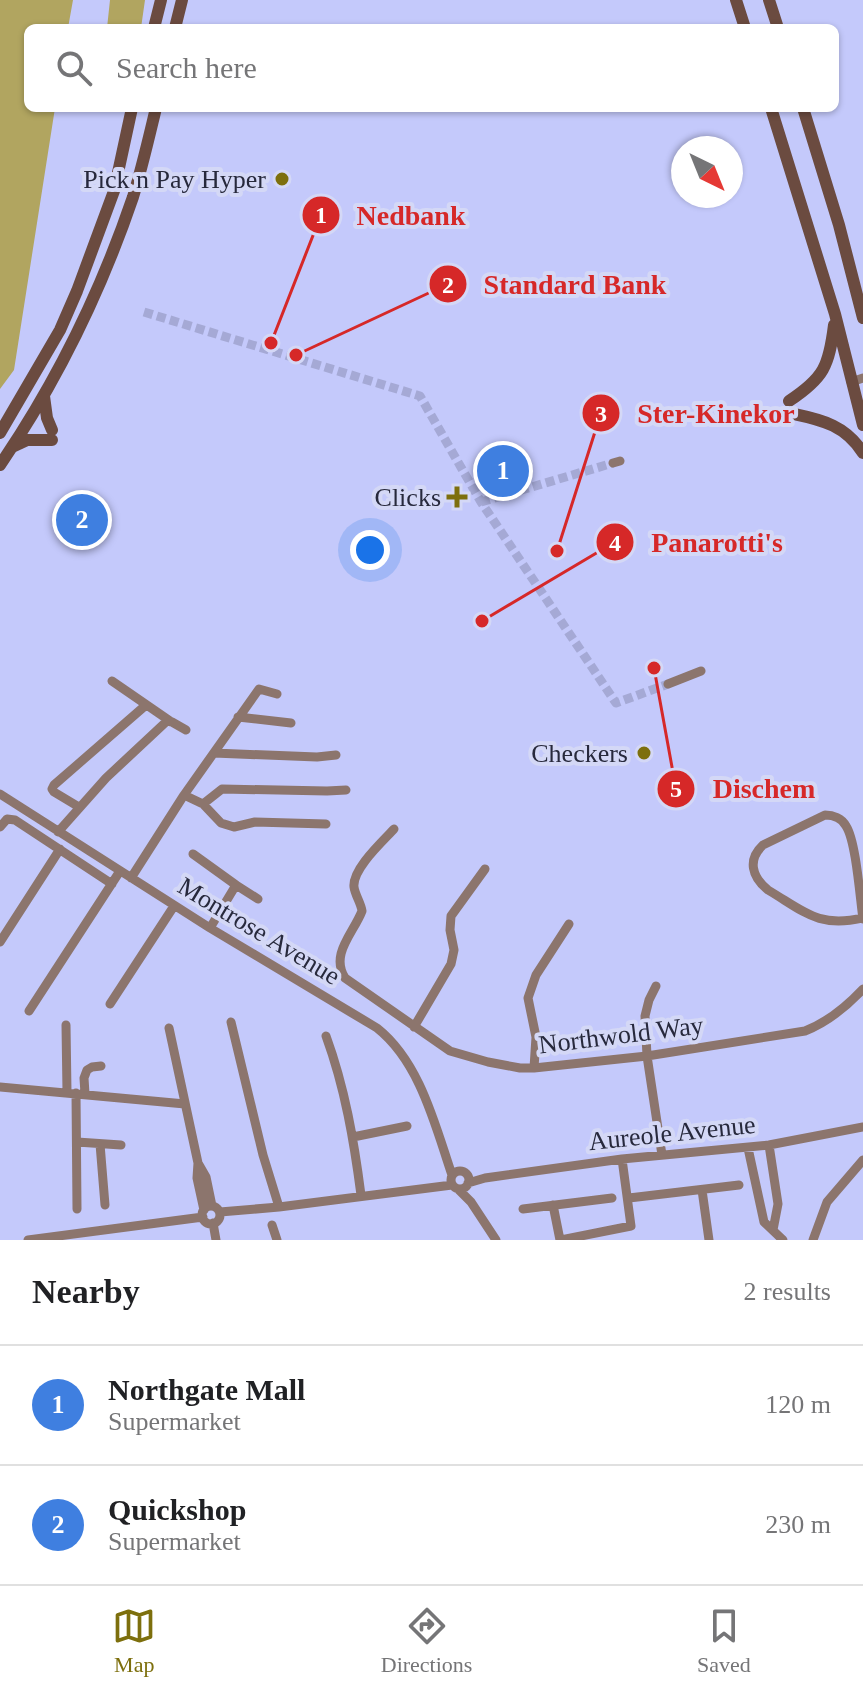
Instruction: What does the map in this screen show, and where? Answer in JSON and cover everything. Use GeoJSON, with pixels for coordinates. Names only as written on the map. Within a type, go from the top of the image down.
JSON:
{"type":"FeatureCollection","features":[{"type":"Feature","properties":{"kind":"street"},"geometry":{"type":"LineString","coordinates":[[155,24],[161,0]]}},
{"type":"Feature","properties":{"kind":"street"},"geometry":{"type":"LineString","coordinates":[[176,24],[182,0]]}},
{"type":"Feature","properties":{"kind":"street"},"geometry":{"type":"LineString","coordinates":[[736,0],[744,24]]}},
{"type":"Feature","properties":{"kind":"street"},"geometry":{"type":"LineString","coordinates":[[769,0],[777,24]]}},
{"type":"Feature","properties":{"kind":"street"},"geometry":{"type":"LineString","coordinates":[[0,433],[60,330],[77,291],[114,191],[131,112]]}},
{"type":"Feature","properties":{"kind":"street"},"geometry":{"type":"LineString","coordinates":[[0,465],[44,396],[110,257],[133,195],[155,112]]}},
{"type":"Feature","properties":{"kind":"street"},"geometry":{"type":"LineString","coordinates":[[772,112],[857,380],[863,425]]}},
{"type":"Feature","properties":{"kind":"street"},"geometry":{"type":"LineString","coordinates":[[804,112],[839,225],[863,318]]}},
{"type":"Feature","properties":{"kind":"street"},"geometry":{"type":"LineString","coordinates":[[835,314],[826,367],[791,407],[837,425],[863,453]]}},
{"type":"Feature","properties":{"kind":"street"},"geometry":{"type":"LineString","coordinates":[[12,448],[27,440],[52,435],[44,396]]}},
{"type":"Feature","properties":{"kind":"street"},"geometry":{"type":"LineString","coordinates":[[668,684],[701,671]]}},
{"type":"Feature","properties":{"kind":"street"},"geometry":{"type":"LineString","coordinates":[[112,681],[186,730]]}},
{"type":"Feature","properties":{"kind":"street"},"geometry":{"type":"LineString","coordinates":[[131,878],[184,795],[259,689],[277,694]]}},
{"type":"Feature","properties":{"kind":"street"},"geometry":{"type":"LineString","coordinates":[[79,807],[54,792],[54,785],[146,705]]}},
{"type":"Feature","properties":{"kind":"street"},"geometry":{"type":"LineString","coordinates":[[238,717],[291,723]]}},
{"type":"Feature","properties":{"kind":"street"},"geometry":{"type":"LineString","coordinates":[[58,832],[106,778],[170,721]]}},
{"type":"Feature","properties":{"kind":"street"},"geometry":{"type":"LineString","coordinates":[[214,753],[336,755]]}},
{"type":"Feature","properties":{"kind":"street"},"geometry":{"type":"LineString","coordinates":[[203,804],[222,789],[346,790]]}},
{"type":"Feature","properties":{"kind":"street","name":"Montrose Avenue"},"geometry":{"type":"LineString","coordinates":[[0,794],[174,906],[385,1034],[411,1069],[445,1151],[471,1202],[496,1240]]}},
{"type":"Feature","properties":{"kind":"street"},"geometry":{"type":"LineString","coordinates":[[184,795],[203,804],[221,823],[234,827],[255,822],[326,824]]}},
{"type":"Feature","properties":{"kind":"street"},"geometry":{"type":"LineString","coordinates":[[825,815],[839,819],[846,824],[853,846],[863,918],[844,922],[819,920],[768,890],[756,875],[754,857],[757,850],[825,815]]}},
{"type":"Feature","properties":{"kind":"street"},"geometry":{"type":"LineString","coordinates":[[0,827],[7,819],[15,820],[112,884]]}},
{"type":"Feature","properties":{"kind":"street","name":"Northwold Way"},"geometry":{"type":"LineString","coordinates":[[394,829],[369,856],[354,882],[362,911],[340,955],[340,970],[345,978],[450,1051],[520,1068],[647,1056],[805,1031],[827,1021],[863,989]]}},
{"type":"Feature","properties":{"kind":"street"},"geometry":{"type":"LineString","coordinates":[[0,942],[60,849]]}},
{"type":"Feature","properties":{"kind":"street"},"geometry":{"type":"LineString","coordinates":[[193,854],[258,899]]}},
{"type":"Feature","properties":{"kind":"street"},"geometry":{"type":"LineString","coordinates":[[414,1027],[451,964],[454,950],[451,916],[485,869]]}},
{"type":"Feature","properties":{"kind":"street"},"geometry":{"type":"LineString","coordinates":[[29,1011],[120,871]]}},
{"type":"Feature","properties":{"kind":"street"},"geometry":{"type":"LineString","coordinates":[[210,928],[236,885]]}},
{"type":"Feature","properties":{"kind":"street"},"geometry":{"type":"LineString","coordinates":[[110,1004],[174,906]]}},
{"type":"Feature","properties":{"kind":"street"},"geometry":{"type":"LineString","coordinates":[[534,1068],[536,1037],[528,998],[536,975],[569,924]]}},
{"type":"Feature","properties":{"kind":"street"},"geometry":{"type":"LineString","coordinates":[[656,986],[646,1009],[647,1056],[662,1155]]}},
{"type":"Feature","properties":{"kind":"street"},"geometry":{"type":"LineString","coordinates":[[231,1022],[263,1155],[279,1207]]}},
{"type":"Feature","properties":{"kind":"street"},"geometry":{"type":"LineString","coordinates":[[66,1025],[76,1093],[77,1209]]}},
{"type":"Feature","properties":{"kind":"street"},"geometry":{"type":"LineString","coordinates":[[169,1028],[198,1163],[197,1178],[210,1211],[220,1218],[213,1223],[216,1240]]}},
{"type":"Feature","properties":{"kind":"street"},"geometry":{"type":"LineString","coordinates":[[326,1036],[337,1065],[353,1137],[361,1195]]}},
{"type":"Feature","properties":{"kind":"street"},"geometry":{"type":"LineString","coordinates":[[76,1093],[87,1070],[101,1066]]}},
{"type":"Feature","properties":{"kind":"street"},"geometry":{"type":"LineString","coordinates":[[0,1087],[185,1104]]}},
{"type":"Feature","properties":{"kind":"street"},"geometry":{"type":"LineString","coordinates":[[353,1137],[407,1126]]}},
{"type":"Feature","properties":{"kind":"street","name":"Aureole Avenue"},"geometry":{"type":"LineString","coordinates":[[28,1240],[210,1211],[279,1207],[622,1159],[748,1148],[863,1127]]}},
{"type":"Feature","properties":{"kind":"street"},"geometry":{"type":"LineString","coordinates":[[77,1142],[121,1145]]}},
{"type":"Feature","properties":{"kind":"street"},"geometry":{"type":"LineString","coordinates":[[100,1144],[105,1205]]}},
{"type":"Feature","properties":{"kind":"street"},"geometry":{"type":"LineString","coordinates":[[769,1145],[778,1204],[773,1230]]}},
{"type":"Feature","properties":{"kind":"street"},"geometry":{"type":"LineString","coordinates":[[748,1148],[764,1222],[783,1240]]}},
{"type":"Feature","properties":{"kind":"street"},"geometry":{"type":"LineString","coordinates":[[553,1205],[561,1240],[631,1226],[622,1159]]}},
{"type":"Feature","properties":{"kind":"street"},"geometry":{"type":"LineString","coordinates":[[813,1240],[827,1202],[863,1160]]}},
{"type":"Feature","properties":{"kind":"street"},"geometry":{"type":"LineString","coordinates":[[629,1198],[739,1185]]}},
{"type":"Feature","properties":{"kind":"street"},"geometry":{"type":"LineString","coordinates":[[756,1190],[775,1186]]}},
{"type":"Feature","properties":{"kind":"street"},"geometry":{"type":"LineString","coordinates":[[702,1190],[709,1240]]}},
{"type":"Feature","properties":{"kind":"street"},"geometry":{"type":"LineString","coordinates":[[523,1209],[612,1198]]}},
{"type":"Feature","properties":{"kind":"street"},"geometry":{"type":"LineString","coordinates":[[272,1225],[277,1240]]}},
{"type":"Feature","properties":{"kind":"shaded area"},"geometry":{"type":"Polygon","coordinates":[[[0,0],[73,0],[69,24],[24,24],[24,112],[54,112],[14,370],[0,389],[0,0]]]}},
{"type":"Feature","properties":{"kind":"shaded area"},"geometry":{"type":"Polygon","coordinates":[[[110,0],[145,0],[142,24],[107,24],[110,0]]]}},
{"type":"Feature","properties":{"kind":"tunnel"},"geometry":{"type":"LineString","coordinates":[[144,312],[420,396],[481,502],[616,703],[668,684]]}},
{"type":"Feature","properties":{"kind":"tunnel"},"geometry":{"type":"LineString","coordinates":[[481,502],[613,463]]}},
{"type":"Feature","properties":{"kind":"place","name":"Pick n Pay Hyper"},"geometry":{"type":"Point","coordinates":[282,179]}},
{"type":"Feature","properties":{"kind":"place","name":"Nedbank"},"geometry":{"type":"Point","coordinates":[271,343]}},
{"type":"Feature","properties":{"kind":"place","name":"Standard Bank"},"geometry":{"type":"Point","coordinates":[296,355]}},
{"type":"Feature","properties":{"kind":"place","name":"Northgate Mall"},"geometry":{"type":"Point","coordinates":[503,471]}},
{"type":"Feature","properties":{"kind":"place","name":"Clicks"},"geometry":{"type":"Point","coordinates":[457,497]}},
{"type":"Feature","properties":{"kind":"place","name":"Quickshop"},"geometry":{"type":"Point","coordinates":[82,520]}},
{"type":"Feature","properties":{"kind":"place","name":"Ster-Kinekor"},"geometry":{"type":"Point","coordinates":[557,551]}},
{"type":"Feature","properties":{"kind":"place","name":"Panarotti's"},"geometry":{"type":"Point","coordinates":[482,621]}},
{"type":"Feature","properties":{"kind":"place","name":"Dischem"},"geometry":{"type":"Point","coordinates":[654,668]}},
{"type":"Feature","properties":{"kind":"place","name":"Checkers"},"geometry":{"type":"Point","coordinates":[644,753]}}]}
